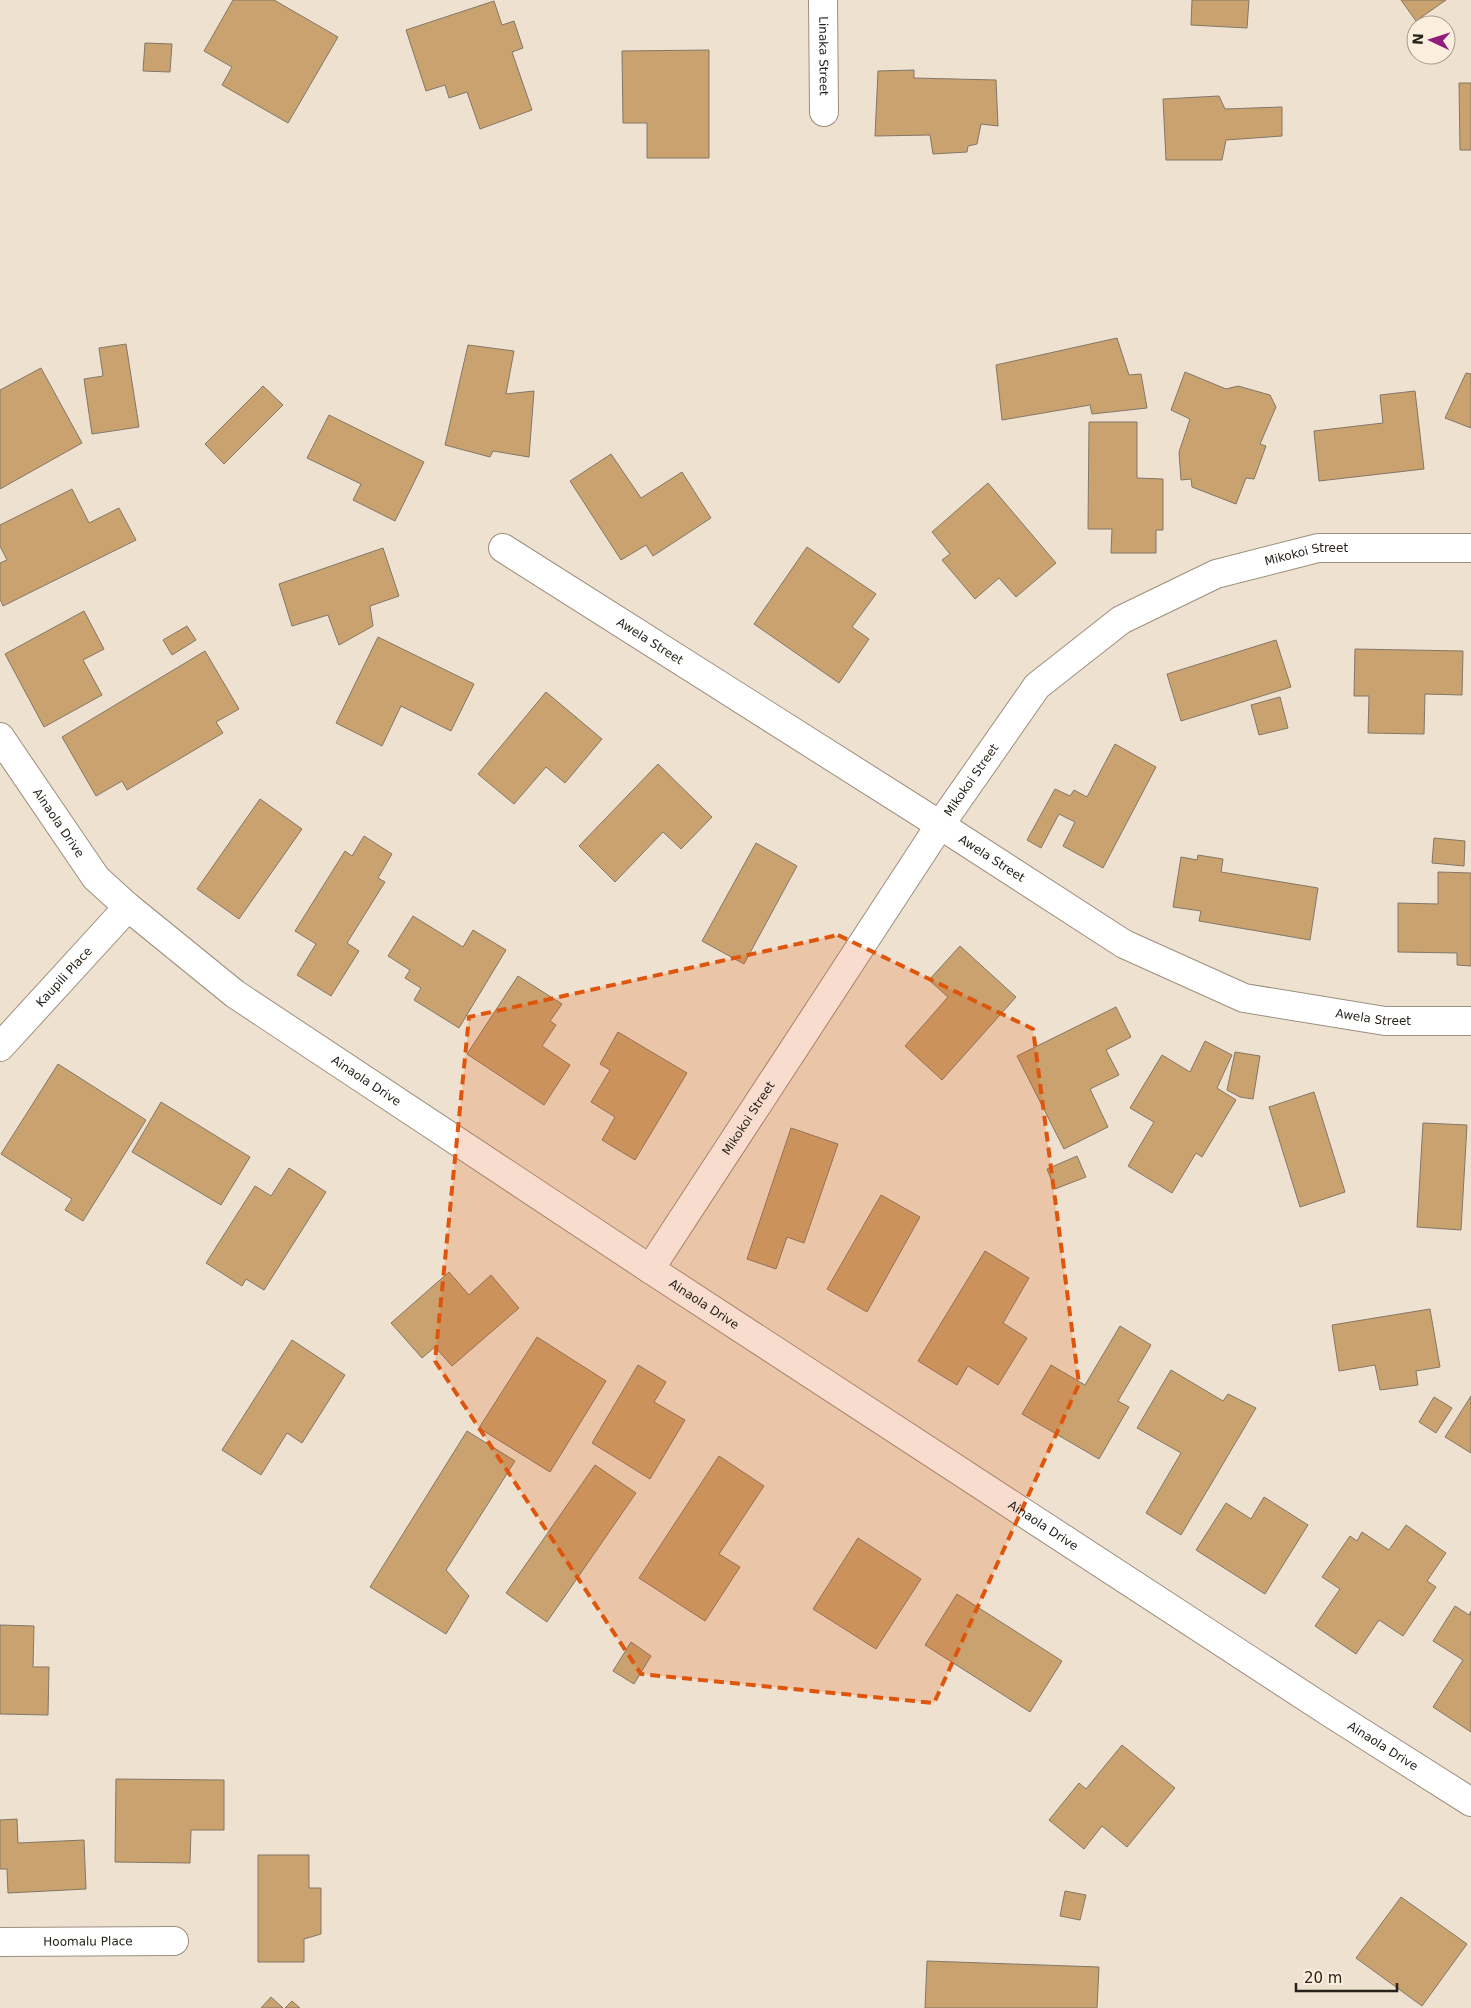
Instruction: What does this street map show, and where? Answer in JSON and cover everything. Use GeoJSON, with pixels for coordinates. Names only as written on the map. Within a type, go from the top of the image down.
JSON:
{"type":"FeatureCollection","features":[{"type":"Feature","properties":{"kind":"street","name":"Linaka Street"},"geometry":{"type":"LineString","coordinates":[[823,0],[824,112]]}},
{"type":"Feature","properties":{"kind":"street","name":"Awela Street"},"geometry":{"type":"LineString","coordinates":[[503,548],[1124,944],[1244,998],[1385,1021],[1471,1021]]}},
{"type":"Feature","properties":{"kind":"street","name":"Mikokoi Street"},"geometry":{"type":"LineString","coordinates":[[650,1269],[940,825],[1037,686],[1121,620],[1216,574],[1318,548],[1471,548]]}},
{"type":"Feature","properties":{"kind":"street","name":"Ainaola Drive"},"geometry":{"type":"LineString","coordinates":[[0,737],[96,878],[128,907],[235,994],[650,1269],[1312,1701],[1471,1802]]}},
{"type":"Feature","properties":{"kind":"street","name":"Kaupili Place"},"geometry":{"type":"LineString","coordinates":[[0,1047],[128,907]]}},
{"type":"Feature","properties":{"kind":"street","name":"Hoomalu Place"},"geometry":{"type":"LineString","coordinates":[[0,1942],[174,1940]]}},
{"type":"Feature","properties":{"kind":"highlighted area"},"geometry":{"type":"Polygon","coordinates":[[[838,935],[1033,1029],[1079,1384],[934,1703],[641,1674],[435,1361],[469,1017],[838,935]]]}},
{"type":"Feature","properties":{"kind":"building"},"geometry":{"type":"Polygon","coordinates":[[[233,0],[274,0],[338,37],[288,123],[222,85],[232,67],[204,51],[233,0]]]}},
{"type":"Feature","properties":{"kind":"building"},"geometry":{"type":"Polygon","coordinates":[[[1192,0],[1249,0],[1247,28],[1191,25],[1192,0]]]}},
{"type":"Feature","properties":{"kind":"building"},"geometry":{"type":"Polygon","coordinates":[[[1401,0],[1446,0],[1425,15],[1412,15],[1401,0]]]}},
{"type":"Feature","properties":{"kind":"building"},"geometry":{"type":"Polygon","coordinates":[[[494,1],[502,25],[514,21],[523,48],[512,52],[532,110],[480,129],[467,92],[449,98],[445,85],[426,91],[406,30],[494,1]]]}},
{"type":"Feature","properties":{"kind":"building"},"geometry":{"type":"Polygon","coordinates":[[[145,43],[172,44],[170,72],[143,71],[145,43]]]}},
{"type":"Feature","properties":{"kind":"building"},"geometry":{"type":"Polygon","coordinates":[[[709,50],[709,158],[647,158],[647,123],[623,123],[622,51],[709,50]]]}},
{"type":"Feature","properties":{"kind":"building"},"geometry":{"type":"Polygon","coordinates":[[[914,70],[914,78],[996,80],[998,126],[981,124],[977,144],[968,146],[967,152],[933,154],[930,135],[875,136],[878,71],[914,70]]]}},
{"type":"Feature","properties":{"kind":"building"},"geometry":{"type":"Polygon","coordinates":[[[1459,83],[1471,83],[1471,150],[1460,150],[1459,83]]]}},
{"type":"Feature","properties":{"kind":"building"},"geometry":{"type":"Polygon","coordinates":[[[1219,96],[1225,109],[1282,107],[1282,136],[1226,140],[1222,160],[1166,160],[1163,99],[1219,96]]]}},
{"type":"Feature","properties":{"kind":"building"},"geometry":{"type":"Polygon","coordinates":[[[1117,338],[1129,375],[1141,374],[1147,408],[1092,414],[1090,405],[1002,420],[996,365],[1117,338]]]}},
{"type":"Feature","properties":{"kind":"building"},"geometry":{"type":"Polygon","coordinates":[[[126,344],[139,427],[92,434],[84,379],[103,376],[99,348],[126,344]]]}},
{"type":"Feature","properties":{"kind":"building"},"geometry":{"type":"Polygon","coordinates":[[[468,345],[514,351],[506,394],[534,391],[529,457],[493,451],[490,457],[445,445],[468,345]]]}},
{"type":"Feature","properties":{"kind":"building"},"geometry":{"type":"Polygon","coordinates":[[[41,368],[82,443],[0,489],[0,390],[41,368]]]}},
{"type":"Feature","properties":{"kind":"building"},"geometry":{"type":"Polygon","coordinates":[[[1185,372],[1226,389],[1238,386],[1270,395],[1276,407],[1260,444],[1266,446],[1254,479],[1246,478],[1236,504],[1192,487],[1191,479],[1181,480],[1179,452],[1190,419],[1171,410],[1185,372]]]}},
{"type":"Feature","properties":{"kind":"building"},"geometry":{"type":"Polygon","coordinates":[[[1466,373],[1471,374],[1471,428],[1445,418],[1466,373]]]}},
{"type":"Feature","properties":{"kind":"building"},"geometry":{"type":"Polygon","coordinates":[[[263,386],[283,405],[224,464],[205,444],[263,386]]]}},
{"type":"Feature","properties":{"kind":"building"},"geometry":{"type":"Polygon","coordinates":[[[1415,391],[1424,469],[1319,481],[1314,431],[1383,423],[1380,395],[1415,391]]]}},
{"type":"Feature","properties":{"kind":"building"},"geometry":{"type":"Polygon","coordinates":[[[329,415],[424,462],[395,521],[353,500],[361,484],[307,458],[329,415]]]}},
{"type":"Feature","properties":{"kind":"building"},"geometry":{"type":"Polygon","coordinates":[[[1089,422],[1137,422],[1137,478],[1163,479],[1163,530],[1156,530],[1156,553],[1111,553],[1112,529],[1088,529],[1089,422]]]}},
{"type":"Feature","properties":{"kind":"building"},"geometry":{"type":"Polygon","coordinates":[[[611,454],[641,498],[682,472],[711,518],[653,556],[646,545],[621,560],[570,481],[611,454]]]}},
{"type":"Feature","properties":{"kind":"building"},"geometry":{"type":"Polygon","coordinates":[[[988,483],[1056,563],[1016,597],[999,578],[975,599],[942,560],[950,554],[932,532],[988,483]]]}},
{"type":"Feature","properties":{"kind":"building"},"geometry":{"type":"Polygon","coordinates":[[[72,489],[89,523],[119,508],[136,540],[3,606],[0,599],[0,563],[7,560],[0,546],[0,525],[72,489]]]}},
{"type":"Feature","properties":{"kind":"building"},"geometry":{"type":"Polygon","coordinates":[[[807,547],[876,594],[852,627],[869,639],[839,683],[754,624],[807,547]]]}},
{"type":"Feature","properties":{"kind":"building"},"geometry":{"type":"Polygon","coordinates":[[[383,548],[399,596],[370,606],[373,626],[339,645],[328,615],[292,626],[279,584],[383,548]]]}},
{"type":"Feature","properties":{"kind":"building"},"geometry":{"type":"Polygon","coordinates":[[[84,611],[104,649],[83,660],[102,695],[44,727],[5,654],[84,611]]]}},
{"type":"Feature","properties":{"kind":"building"},"geometry":{"type":"Polygon","coordinates":[[[187,626],[196,640],[172,655],[163,640],[187,626]]]}},
{"type":"Feature","properties":{"kind":"building"},"geometry":{"type":"Polygon","coordinates":[[[378,637],[474,684],[451,731],[401,706],[382,746],[336,723],[378,637]]]}},
{"type":"Feature","properties":{"kind":"building"},"geometry":{"type":"Polygon","coordinates":[[[1276,640],[1291,687],[1181,721],[1167,674],[1276,640]]]}},
{"type":"Feature","properties":{"kind":"building"},"geometry":{"type":"Polygon","coordinates":[[[1355,649],[1463,651],[1462,695],[1425,694],[1424,734],[1368,733],[1369,696],[1354,696],[1355,649]]]}},
{"type":"Feature","properties":{"kind":"building"},"geometry":{"type":"Polygon","coordinates":[[[205,651],[239,709],[216,722],[223,733],[127,790],[122,781],[96,796],[62,737],[205,651]]]}},
{"type":"Feature","properties":{"kind":"building"},"geometry":{"type":"Polygon","coordinates":[[[546,692],[602,739],[565,783],[546,767],[514,804],[478,774],[546,692]]]}},
{"type":"Feature","properties":{"kind":"building"},"geometry":{"type":"Polygon","coordinates":[[[1280,697],[1288,728],[1259,735],[1251,705],[1280,697]]]}},
{"type":"Feature","properties":{"kind":"building"},"geometry":{"type":"Polygon","coordinates":[[[1115,744],[1156,767],[1103,868],[1063,846],[1075,822],[1059,814],[1041,848],[1027,840],[1055,789],[1070,796],[1074,790],[1087,797],[1115,744]]]}},
{"type":"Feature","properties":{"kind":"building"},"geometry":{"type":"Polygon","coordinates":[[[658,764],[712,817],[681,849],[663,832],[615,882],[579,846],[658,764]]]}},
{"type":"Feature","properties":{"kind":"building"},"geometry":{"type":"Polygon","coordinates":[[[260,799],[302,829],[239,919],[197,889],[260,799]]]}},
{"type":"Feature","properties":{"kind":"building"},"geometry":{"type":"Polygon","coordinates":[[[364,836],[392,854],[378,878],[385,882],[347,943],[359,951],[331,996],[297,975],[316,944],[295,931],[345,851],[352,856],[364,836]]]}},
{"type":"Feature","properties":{"kind":"building"},"geometry":{"type":"Polygon","coordinates":[[[1434,838],[1465,841],[1464,866],[1432,863],[1434,838]]]}},
{"type":"Feature","properties":{"kind":"building"},"geometry":{"type":"Polygon","coordinates":[[[756,843],[797,866],[744,964],[702,941],[756,843]]]}},
{"type":"Feature","properties":{"kind":"building"},"geometry":{"type":"Polygon","coordinates":[[[1198,855],[1223,859],[1221,872],[1318,888],[1310,940],[1199,921],[1201,911],[1173,907],[1181,857],[1197,860],[1198,855]]]}},
{"type":"Feature","properties":{"kind":"building"},"geometry":{"type":"Polygon","coordinates":[[[1438,872],[1471,873],[1471,966],[1457,965],[1457,953],[1398,952],[1398,903],[1438,904],[1438,872]]]}},
{"type":"Feature","properties":{"kind":"building"},"geometry":{"type":"Polygon","coordinates":[[[413,916],[463,947],[473,930],[506,950],[459,1028],[414,1000],[421,988],[405,978],[410,970],[388,956],[413,916]]]}},
{"type":"Feature","properties":{"kind":"building"},"geometry":{"type":"Polygon","coordinates":[[[960,946],[1016,997],[942,1080],[905,1046],[948,997],[929,980],[960,946]]]}},
{"type":"Feature","properties":{"kind":"building"},"geometry":{"type":"Polygon","coordinates":[[[518,976],[562,1004],[550,1021],[556,1025],[542,1046],[570,1065],[544,1105],[467,1054],[518,976]]]}},
{"type":"Feature","properties":{"kind":"building"},"geometry":{"type":"Polygon","coordinates":[[[1116,1007],[1131,1037],[1106,1050],[1119,1075],[1090,1089],[1108,1127],[1064,1149],[1017,1056],[1116,1007]]]}},
{"type":"Feature","properties":{"kind":"building"},"geometry":{"type":"Polygon","coordinates":[[[618,1032],[687,1073],[635,1160],[602,1140],[615,1117],[591,1102],[610,1070],[600,1064],[618,1032]]]}},
{"type":"Feature","properties":{"kind":"building"},"geometry":{"type":"Polygon","coordinates":[[[1205,1041],[1232,1055],[1217,1088],[1236,1100],[1202,1157],[1196,1153],[1172,1193],[1128,1166],[1154,1122],[1130,1108],[1162,1055],[1190,1072],[1205,1041]]]}},
{"type":"Feature","properties":{"kind":"building"},"geometry":{"type":"Polygon","coordinates":[[[1235,1052],[1260,1056],[1253,1099],[1240,1097],[1227,1090],[1235,1052]]]}},
{"type":"Feature","properties":{"kind":"building"},"geometry":{"type":"Polygon","coordinates":[[[58,1064],[146,1120],[83,1221],[65,1210],[72,1199],[1,1154],[58,1064]]]}},
{"type":"Feature","properties":{"kind":"building"},"geometry":{"type":"Polygon","coordinates":[[[1314,1092],[1345,1192],[1300,1207],[1269,1107],[1314,1092]]]}},
{"type":"Feature","properties":{"kind":"building"},"geometry":{"type":"Polygon","coordinates":[[[161,1102],[250,1157],[221,1205],[132,1152],[161,1102]]]}},
{"type":"Feature","properties":{"kind":"building"},"geometry":{"type":"Polygon","coordinates":[[[1423,1123],[1467,1125],[1461,1230],[1417,1227],[1423,1123]]]}},
{"type":"Feature","properties":{"kind":"building"},"geometry":{"type":"Polygon","coordinates":[[[791,1128],[838,1144],[804,1243],[787,1237],[776,1269],[747,1259],[791,1128]]]}},
{"type":"Feature","properties":{"kind":"building"},"geometry":{"type":"Polygon","coordinates":[[[1077,1156],[1086,1177],[1055,1189],[1047,1169],[1077,1156]]]}},
{"type":"Feature","properties":{"kind":"building"},"geometry":{"type":"Polygon","coordinates":[[[289,1168],[326,1192],[264,1290],[246,1279],[242,1286],[206,1263],[255,1186],[271,1196],[289,1168]]]}},
{"type":"Feature","properties":{"kind":"building"},"geometry":{"type":"Polygon","coordinates":[[[881,1195],[920,1217],[867,1312],[827,1289],[881,1195]]]}},
{"type":"Feature","properties":{"kind":"building"},"geometry":{"type":"Polygon","coordinates":[[[985,1251],[1029,1278],[1003,1323],[1027,1338],[998,1385],[968,1366],[957,1385],[918,1361],[985,1251]]]}},
{"type":"Feature","properties":{"kind":"building"},"geometry":{"type":"Polygon","coordinates":[[[449,1272],[469,1295],[491,1275],[519,1308],[452,1366],[435,1347],[422,1358],[391,1323],[449,1272]]]}},
{"type":"Feature","properties":{"kind":"building"},"geometry":{"type":"Polygon","coordinates":[[[1430,1309],[1440,1367],[1416,1371],[1418,1385],[1380,1390],[1375,1365],[1339,1371],[1332,1325],[1430,1309]]]}},
{"type":"Feature","properties":{"kind":"building"},"geometry":{"type":"Polygon","coordinates":[[[1120,1326],[1151,1345],[1118,1401],[1129,1407],[1099,1459],[1022,1414],[1051,1365],[1085,1385],[1120,1326]]]}},
{"type":"Feature","properties":{"kind":"building"},"geometry":{"type":"Polygon","coordinates":[[[537,1337],[606,1381],[550,1472],[479,1428],[537,1337]]]}},
{"type":"Feature","properties":{"kind":"building"},"geometry":{"type":"Polygon","coordinates":[[[292,1340],[345,1375],[302,1443],[287,1433],[261,1475],[222,1450],[292,1340]]]}},
{"type":"Feature","properties":{"kind":"building"},"geometry":{"type":"Polygon","coordinates":[[[638,1365],[666,1382],[654,1402],[685,1420],[650,1479],[592,1443],[638,1365]]]}},
{"type":"Feature","properties":{"kind":"building"},"geometry":{"type":"Polygon","coordinates":[[[1171,1370],[1223,1401],[1228,1394],[1256,1408],[1181,1535],[1146,1513],[1181,1453],[1137,1428],[1171,1370]]]}},
{"type":"Feature","properties":{"kind":"building"},"geometry":{"type":"Polygon","coordinates":[[[1471,1396],[1471,1453],[1445,1437],[1471,1396]]]}},
{"type":"Feature","properties":{"kind":"building"},"geometry":{"type":"Polygon","coordinates":[[[1434,1397],[1452,1408],[1436,1433],[1419,1422],[1434,1397]]]}},
{"type":"Feature","properties":{"kind":"building"},"geometry":{"type":"Polygon","coordinates":[[[467,1431],[515,1461],[446,1570],[469,1596],[446,1634],[370,1587],[467,1431]]]}},
{"type":"Feature","properties":{"kind":"building"},"geometry":{"type":"Polygon","coordinates":[[[719,1456],[764,1486],[719,1554],[740,1567],[705,1621],[639,1578],[719,1456]]]}},
{"type":"Feature","properties":{"kind":"building"},"geometry":{"type":"Polygon","coordinates":[[[595,1465],[636,1493],[547,1622],[506,1593],[595,1465]]]}},
{"type":"Feature","properties":{"kind":"building"},"geometry":{"type":"Polygon","coordinates":[[[1264,1497],[1308,1525],[1265,1594],[1196,1550],[1226,1503],[1251,1519],[1264,1497]]]}},
{"type":"Feature","properties":{"kind":"building"},"geometry":{"type":"Polygon","coordinates":[[[1406,1525],[1446,1553],[1427,1581],[1436,1587],[1403,1636],[1379,1620],[1356,1654],[1315,1626],[1340,1589],[1322,1577],[1350,1536],[1357,1541],[1362,1532],[1389,1550],[1406,1525]]]}},
{"type":"Feature","properties":{"kind":"building"},"geometry":{"type":"Polygon","coordinates":[[[858,1538],[921,1579],[876,1649],[813,1609],[858,1538]]]}},
{"type":"Feature","properties":{"kind":"building"},"geometry":{"type":"Polygon","coordinates":[[[957,1594],[1062,1661],[1030,1712],[925,1645],[957,1594]]]}},
{"type":"Feature","properties":{"kind":"building"},"geometry":{"type":"Polygon","coordinates":[[[1455,1606],[1469,1615],[1471,1611],[1471,1732],[1433,1707],[1463,1660],[1433,1641],[1455,1606]]]}},
{"type":"Feature","properties":{"kind":"building"},"geometry":{"type":"Polygon","coordinates":[[[0,1625],[34,1626],[33,1667],[49,1667],[48,1715],[0,1714],[0,1625]]]}},
{"type":"Feature","properties":{"kind":"building"},"geometry":{"type":"Polygon","coordinates":[[[631,1642],[651,1656],[634,1684],[613,1671],[631,1642]]]}},
{"type":"Feature","properties":{"kind":"building"},"geometry":{"type":"Polygon","coordinates":[[[1122,1745],[1175,1788],[1127,1847],[1102,1826],[1084,1849],[1049,1820],[1079,1783],[1086,1789],[1122,1745]]]}},
{"type":"Feature","properties":{"kind":"building"},"geometry":{"type":"Polygon","coordinates":[[[116,1779],[224,1780],[224,1830],[191,1830],[190,1863],[115,1862],[116,1779]]]}},
{"type":"Feature","properties":{"kind":"building"},"geometry":{"type":"Polygon","coordinates":[[[17,1819],[18,1843],[84,1840],[86,1889],[8,1893],[7,1869],[0,1869],[0,1820],[17,1819]]]}},
{"type":"Feature","properties":{"kind":"building"},"geometry":{"type":"Polygon","coordinates":[[[258,1855],[309,1855],[309,1888],[321,1888],[321,1934],[304,1939],[304,1962],[258,1962],[258,1855]]]}},
{"type":"Feature","properties":{"kind":"building"},"geometry":{"type":"Polygon","coordinates":[[[1065,1891],[1086,1895],[1080,1920],[1060,1916],[1065,1891]]]}},
{"type":"Feature","properties":{"kind":"building"},"geometry":{"type":"Polygon","coordinates":[[[1401,1897],[1467,1944],[1422,2006],[1356,1958],[1401,1897]]]}},
{"type":"Feature","properties":{"kind":"building"},"geometry":{"type":"Polygon","coordinates":[[[927,1961],[1099,1967],[1097,2008],[925,2008],[927,1961]]]}},
{"type":"Feature","properties":{"kind":"building"},"geometry":{"type":"Polygon","coordinates":[[[271,1997],[283,2008],[261,2008],[271,1997]]]}},
{"type":"Feature","properties":{"kind":"building"},"geometry":{"type":"Polygon","coordinates":[[[292,2001],[300,2008],[285,2008],[292,2001]]]}}]}
